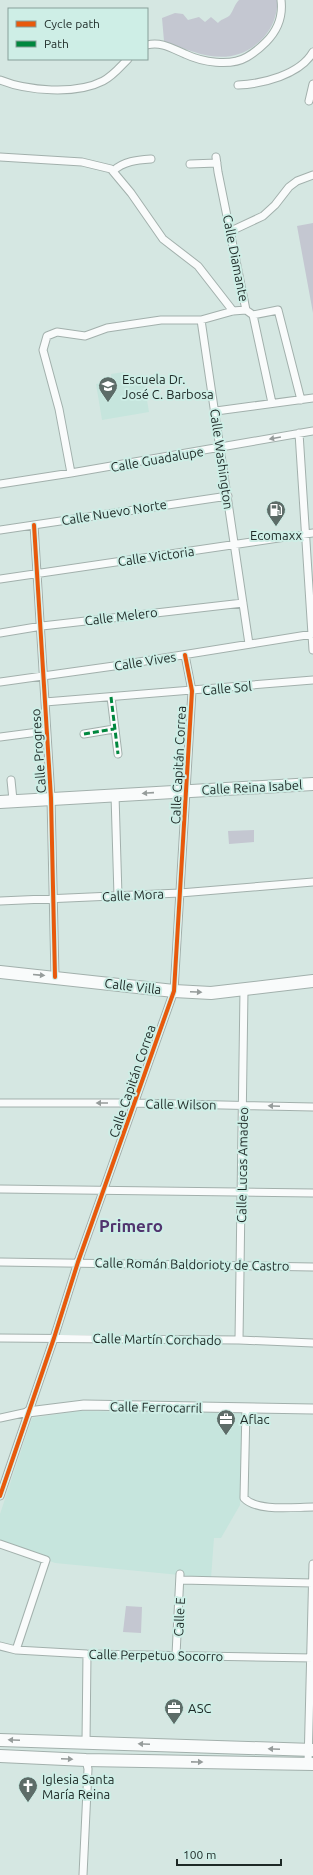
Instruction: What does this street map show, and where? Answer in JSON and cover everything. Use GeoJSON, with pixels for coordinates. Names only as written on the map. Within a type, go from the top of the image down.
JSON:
{"type":"FeatureCollection","features":[{"type":"Feature","properties":{"kind":"main road","name":"Calle Reina Isabel"},"geometry":{"type":"LineString","coordinates":[[0,802],[13,800],[313,784]]}},
{"type":"Feature","properties":{"kind":"main road","name":"Calle Villa"},"geometry":{"type":"LineString","coordinates":[[0,972],[174,991],[211,993],[313,981]]}},
{"type":"Feature","properties":{"kind":"main road"},"geometry":{"type":"LineString","coordinates":[[0,1740],[311,1750]]}},
{"type":"Feature","properties":{"kind":"main road"},"geometry":{"type":"LineString","coordinates":[[0,1756],[86,1760],[310,1764]]}},
{"type":"Feature","properties":{"kind":"street"},"geometry":{"type":"LineString","coordinates":[[148,45],[162,45],[195,59],[208,61],[228,62],[247,58],[272,36],[279,21],[281,0]]}},
{"type":"Feature","properties":{"kind":"street"},"geometry":{"type":"LineString","coordinates":[[238,85],[265,81],[289,72],[307,61],[313,52]]}},
{"type":"Feature","properties":{"kind":"street"},"geometry":{"type":"LineString","coordinates":[[0,80],[15,84],[58,90],[82,88],[101,82],[110,77],[127,60]]}},
{"type":"Feature","properties":{"kind":"street"},"geometry":{"type":"LineString","coordinates":[[309,101],[313,84]]}},
{"type":"Feature","properties":{"kind":"street"},"geometry":{"type":"LineString","coordinates":[[0,157],[82,162],[113,171],[131,193],[163,239],[198,266],[233,311]]}},
{"type":"Feature","properties":{"kind":"street"},"geometry":{"type":"LineString","coordinates":[[113,171],[120,165],[130,162],[151,160]]}},
{"type":"Feature","properties":{"kind":"street","name":"Calle Diamante"},"geometry":{"type":"LineString","coordinates":[[190,164],[216,160],[246,310],[253,315],[272,403]]}},
{"type":"Feature","properties":{"kind":"street"},"geometry":{"type":"LineString","coordinates":[[231,231],[263,216],[275,205],[289,187],[297,181],[313,175]]}},
{"type":"Feature","properties":{"kind":"street"},"geometry":{"type":"LineString","coordinates":[[70,473],[59,409],[43,350],[46,336],[57,332],[85,336],[106,328],[161,320],[201,320],[233,311],[246,310]]}},
{"type":"Feature","properties":{"kind":"street"},"geometry":{"type":"LineString","coordinates":[[253,315],[278,310],[301,400]]}},
{"type":"Feature","properties":{"kind":"street","name":"Calle Washington"},"geometry":{"type":"LineString","coordinates":[[201,320],[216,411],[220,448],[249,644]]}},
{"type":"Feature","properties":{"kind":"street"},"geometry":{"type":"LineString","coordinates":[[216,411],[313,398]]}},
{"type":"Feature","properties":{"kind":"street","name":"Calle Guadalupe"},"geometry":{"type":"LineString","coordinates":[[0,484],[220,448],[313,431]]}},
{"type":"Feature","properties":{"kind":"street"},"geometry":{"type":"LineString","coordinates":[[299,434],[310,533],[313,650]]}},
{"type":"Feature","properties":{"kind":"street","name":"Calle Nuevo Norte"},"geometry":{"type":"LineString","coordinates":[[0,530],[228,496]]}},
{"type":"Feature","properties":{"kind":"street","name":"Calle Progreso"},"geometry":{"type":"LineString","coordinates":[[34,525],[42,626],[43,675],[51,798],[55,977]]}},
{"type":"Feature","properties":{"kind":"street","name":"Calle Victoria"},"geometry":{"type":"LineString","coordinates":[[0,579],[310,533]]}},
{"type":"Feature","properties":{"kind":"street","name":"Calle Melero"},"geometry":{"type":"LineString","coordinates":[[0,633],[42,626],[242,603]]}},
{"type":"Feature","properties":{"kind":"street","name":"Calle Vives"},"geometry":{"type":"LineString","coordinates":[[0,682],[185,655],[313,634]]}},
{"type":"Feature","properties":{"kind":"street","name":"Calle Capitán Correa"},"geometry":{"type":"LineString","coordinates":[[0,1496],[54,1338],[78,1262],[174,991],[192,691],[185,655]]}},
{"type":"Feature","properties":{"kind":"street","name":"Calle Sol"},"geometry":{"type":"LineString","coordinates":[[45,702],[313,680]]}},
{"type":"Feature","properties":{"kind":"street"},"geometry":{"type":"LineString","coordinates":[[111,697],[118,754]]}},
{"type":"Feature","properties":{"kind":"street"},"geometry":{"type":"LineString","coordinates":[[84,734],[114,729]]}},
{"type":"Feature","properties":{"kind":"street"},"geometry":{"type":"LineString","coordinates":[[0,737],[46,731]]}},
{"type":"Feature","properties":{"kind":"street"},"geometry":{"type":"LineString","coordinates":[[12,780],[13,800]]}},
{"type":"Feature","properties":{"kind":"street"},"geometry":{"type":"LineString","coordinates":[[115,795],[118,896]]}},
{"type":"Feature","properties":{"kind":"street","name":"Calle Mora"},"geometry":{"type":"LineString","coordinates":[[0,901],[180,893],[313,882]]}},
{"type":"Feature","properties":{"kind":"street","name":"Calle Lucas Amadeo"},"geometry":{"type":"LineString","coordinates":[[239,1340],[244,990]]}},
{"type":"Feature","properties":{"kind":"street","name":"Calle Wilson"},"geometry":{"type":"LineString","coordinates":[[0,1103],[135,1103],[313,1107]]}},
{"type":"Feature","properties":{"kind":"street"},"geometry":{"type":"LineString","coordinates":[[0,1189],[105,1189],[313,1193]]}},
{"type":"Feature","properties":{"kind":"street","name":"Calle Román Baldorioty de Castro"},"geometry":{"type":"LineString","coordinates":[[0,1262],[78,1262],[313,1267]]}},
{"type":"Feature","properties":{"kind":"street","name":"Calle Martín Corchado"},"geometry":{"type":"LineString","coordinates":[[0,1338],[239,1340],[313,1343]]}},
{"type":"Feature","properties":{"kind":"street","name":"Calle Ferrocarril"},"geometry":{"type":"LineString","coordinates":[[0,1418],[28,1412],[84,1405],[313,1409]]}},
{"type":"Feature","properties":{"kind":"street"},"geometry":{"type":"LineString","coordinates":[[246,1408],[244,1498],[249,1504],[258,1506],[313,1507]]}},
{"type":"Feature","properties":{"kind":"street"},"geometry":{"type":"LineString","coordinates":[[0,1544],[46,1560],[16,1650]]}},
{"type":"Feature","properties":{"kind":"street"},"geometry":{"type":"LineString","coordinates":[[310,1764],[313,1564]]}},
{"type":"Feature","properties":{"kind":"street","name":"Calle E"},"geometry":{"type":"LineString","coordinates":[[176,1655],[180,1577],[313,1583]]}},
{"type":"Feature","properties":{"kind":"street","name":"Calle Perpetuo Socorro"},"geometry":{"type":"LineString","coordinates":[[0,1646],[16,1650],[87,1654],[311,1658]]}},
{"type":"Feature","properties":{"kind":"street"},"geometry":{"type":"LineString","coordinates":[[86,1742],[87,1654]]}},
{"type":"Feature","properties":{"kind":"street"},"geometry":{"type":"LineString","coordinates":[[83,1875],[88,1770],[86,1760]]}},
{"type":"Feature","properties":{"kind":"shaded area"},"geometry":{"type":"Polygon","coordinates":[[[239,0],[277,0],[276,15],[267,33],[252,47],[240,54],[216,57],[203,55],[164,41],[162,18],[175,13],[183,14],[188,20],[199,17],[205,22],[211,17],[218,23],[230,15],[239,0]]]}},
{"type":"Feature","properties":{"kind":"shaded area"},"geometry":{"type":"Polygon","coordinates":[[[313,223],[313,313],[297,226],[313,223]]]}},
{"type":"Feature","properties":{"kind":"shaded area"},"geometry":{"type":"Polygon","coordinates":[[[124,372],[126,378],[143,376],[149,412],[102,420],[96,384],[112,382],[111,374],[124,372]]]}},
{"type":"Feature","properties":{"kind":"shaded area"},"geometry":{"type":"Polygon","coordinates":[[[254,830],[254,842],[229,844],[228,831],[254,830]]]}},
{"type":"Feature","properties":{"kind":"shaded area"},"geometry":{"type":"Polygon","coordinates":[[[78,1411],[243,1413],[240,1505],[221,1538],[214,1538],[211,1578],[55,1563],[0,1542],[0,1514],[32,1418],[78,1411]]]}},
{"type":"Feature","properties":{"kind":"shaded area"},"geometry":{"type":"Polygon","coordinates":[[[126,1606],[142,1607],[141,1633],[123,1632],[126,1606]]]}},
{"type":"Feature","properties":{"kind":"marked path"},"geometry":{"type":"LineString","coordinates":[[111,697],[118,754]]}},
{"type":"Feature","properties":{"kind":"marked path"},"geometry":{"type":"LineString","coordinates":[[84,734],[114,729]]}},
{"type":"Feature","properties":{"kind":"cycle path"},"geometry":{"type":"LineString","coordinates":[[34,525],[51,798],[55,977]]}},
{"type":"Feature","properties":{"kind":"cycle path"},"geometry":{"type":"LineString","coordinates":[[0,1496],[54,1338],[78,1262],[174,991],[192,691],[185,655]]}},
{"type":"Feature","properties":{"kind":"place","name":"Escuela Dr. José C. Barbosa"},"geometry":{"type":"Point","coordinates":[108,403]}},
{"type":"Feature","properties":{"kind":"place","name":"Ecomaxx"},"geometry":{"type":"Point","coordinates":[276,527]}},
{"type":"Feature","properties":{"kind":"place","name":"Aflac"},"geometry":{"type":"Point","coordinates":[226,1436]}},
{"type":"Feature","properties":{"kind":"place","name":"ASC"},"geometry":{"type":"Point","coordinates":[174,1725]}},
{"type":"Feature","properties":{"kind":"place","name":"Iglesia Santa María Reina"},"geometry":{"type":"Point","coordinates":[28,1803]}},
{"type":"Feature","properties":{"kind":"district","name":"Primero"},"geometry":{"type":"Point","coordinates":[131,1226]}}]}
